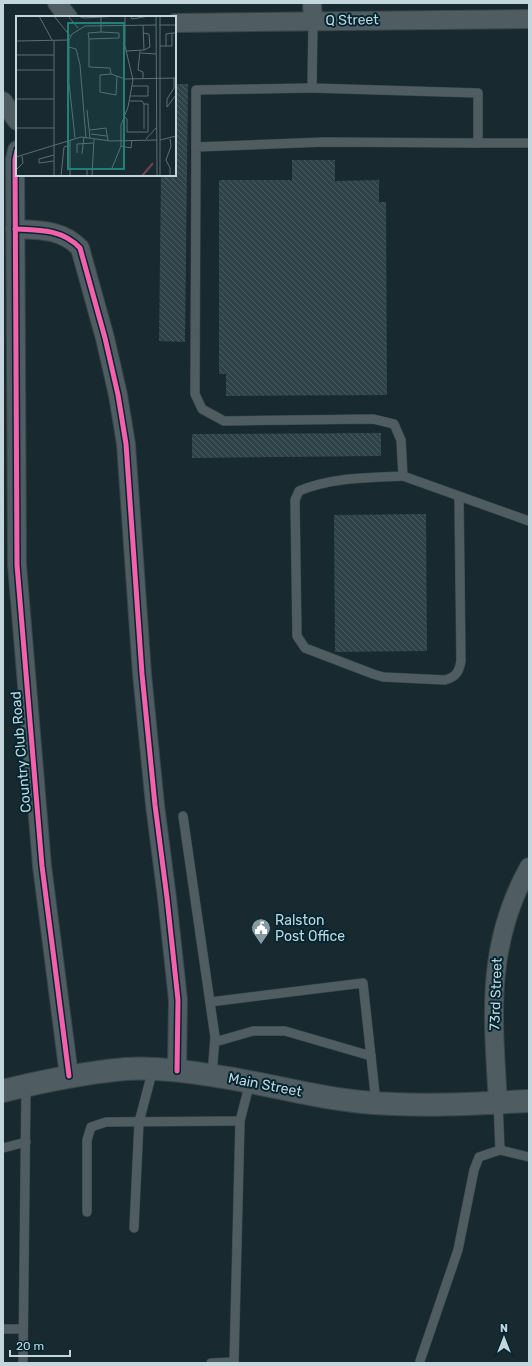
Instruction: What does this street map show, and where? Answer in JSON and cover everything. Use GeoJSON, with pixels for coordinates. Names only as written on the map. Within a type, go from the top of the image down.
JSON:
{"type":"FeatureCollection","features":[{"type":"Feature","properties":{"kind":"main road","name":"Main Street"},"geometry":{"type":"LineString","coordinates":[[3,1091],[69,1076],[126,1069],[153,1069],[212,1075],[321,1097],[376,1103],[498,1103],[529,1101]]}},
{"type":"Feature","properties":{"kind":"street"},"geometry":{"type":"LineString","coordinates":[[57,3],[67,16]]}},
{"type":"Feature","properties":{"kind":"street"},"geometry":{"type":"LineString","coordinates":[[312,3],[313,21]]}},
{"type":"Feature","properties":{"kind":"street","name":"Q Street"},"geometry":{"type":"LineString","coordinates":[[176,23],[529,19]]}},
{"type":"Feature","properties":{"kind":"street"},"geometry":{"type":"LineString","coordinates":[[3,101],[16,120]]}},
{"type":"Feature","properties":{"kind":"street","name":"Country Club Road"},"geometry":{"type":"LineString","coordinates":[[12,157],[15,229],[17,565],[42,866],[69,1076]]}},
{"type":"Feature","properties":{"kind":"street"},"geometry":{"type":"LineString","coordinates":[[15,229],[36,230],[59,234],[71,239],[80,248],[103,331],[118,395],[126,444],[142,674],[149,749],[178,1000],[177,1071]]}},
{"type":"Feature","properties":{"kind":"street","name":"73rd Street"},"geometry":{"type":"LineString","coordinates":[[498,1103],[493,1005],[495,974],[504,925],[520,882],[528,869]]}},
{"type":"Feature","properties":{"kind":"lane"},"geometry":{"type":"LineString","coordinates":[[312,88],[313,21]]}},
{"type":"Feature","properties":{"kind":"lane"},"geometry":{"type":"LineString","coordinates":[[403,476],[401,440],[394,424],[373,419],[224,421],[202,409],[195,394],[196,90],[312,88],[478,93],[478,143]]}},
{"type":"Feature","properties":{"kind":"lane"},"geometry":{"type":"LineString","coordinates":[[196,147],[324,142],[529,143]]}},
{"type":"Feature","properties":{"kind":"lane"},"geometry":{"type":"LineString","coordinates":[[459,497],[461,661],[459,671],[454,678],[445,680],[383,677],[305,648],[297,636],[295,500],[299,491],[317,483],[403,476],[529,521]]}},
{"type":"Feature","properties":{"kind":"lane"},"geometry":{"type":"LineString","coordinates":[[184,816],[215,1042],[212,1075]]}},
{"type":"Feature","properties":{"kind":"lane"},"geometry":{"type":"LineString","coordinates":[[210,1002],[363,983],[376,1103]]}},
{"type":"Feature","properties":{"kind":"lane"},"geometry":{"type":"LineString","coordinates":[[215,1042],[253,1031],[285,1031],[371,1056]]}},
{"type":"Feature","properties":{"kind":"lane"},"geometry":{"type":"LineString","coordinates":[[134,1228],[139,1122],[153,1069]]}},
{"type":"Feature","properties":{"kind":"lane"},"geometry":{"type":"LineString","coordinates":[[211,1363],[234,1363],[240,1121],[250,1082]]}},
{"type":"Feature","properties":{"kind":"lane"},"geometry":{"type":"LineString","coordinates":[[23,1363],[26,1085]]}},
{"type":"Feature","properties":{"kind":"lane"},"geometry":{"type":"LineString","coordinates":[[498,1103],[500,1150]]}},
{"type":"Feature","properties":{"kind":"lane"},"geometry":{"type":"LineString","coordinates":[[87,1212],[87,1140],[91,1127],[106,1122],[240,1121]]}},
{"type":"Feature","properties":{"kind":"lane"},"geometry":{"type":"LineString","coordinates":[[3,1148],[26,1142]]}},
{"type":"Feature","properties":{"kind":"lane"},"geometry":{"type":"LineString","coordinates":[[420,1361],[458,1250],[474,1170],[479,1157],[500,1150],[529,1157]]}},
{"type":"Feature","properties":{"kind":"lane"},"geometry":{"type":"LineString","coordinates":[[3,1329],[23,1328]]}},
{"type":"Feature","properties":{"kind":"building"},"geometry":{"type":"Polygon","coordinates":[[[176,84],[188,84],[185,342],[159,341],[161,176],[176,176],[176,84]]]}},
{"type":"Feature","properties":{"kind":"building"},"geometry":{"type":"Polygon","coordinates":[[[292,160],[335,160],[335,181],[379,180],[379,202],[386,202],[387,395],[226,396],[226,374],[219,374],[219,180],[292,180],[292,160]]]}},
{"type":"Feature","properties":{"kind":"building"},"geometry":{"type":"Polygon","coordinates":[[[381,433],[381,456],[192,458],[192,434],[381,433]]]}},
{"type":"Feature","properties":{"kind":"building"},"geometry":{"type":"Polygon","coordinates":[[[426,514],[427,651],[335,652],[334,515],[426,514]]]}},
{"type":"Feature","properties":{"kind":"cycle path"},"geometry":{"type":"LineString","coordinates":[[16,155],[17,565],[42,866],[69,1076]]}},
{"type":"Feature","properties":{"kind":"cycle path"},"geometry":{"type":"LineString","coordinates":[[15,229],[41,230],[58,234],[66,237],[80,248],[105,338],[118,395],[126,444],[142,674],[155,805],[178,1000],[177,1071]]}},
{"type":"Feature","properties":{"kind":"place","name":"Ralston Post Office"},"geometry":{"type":"Point","coordinates":[261,945]}}]}
